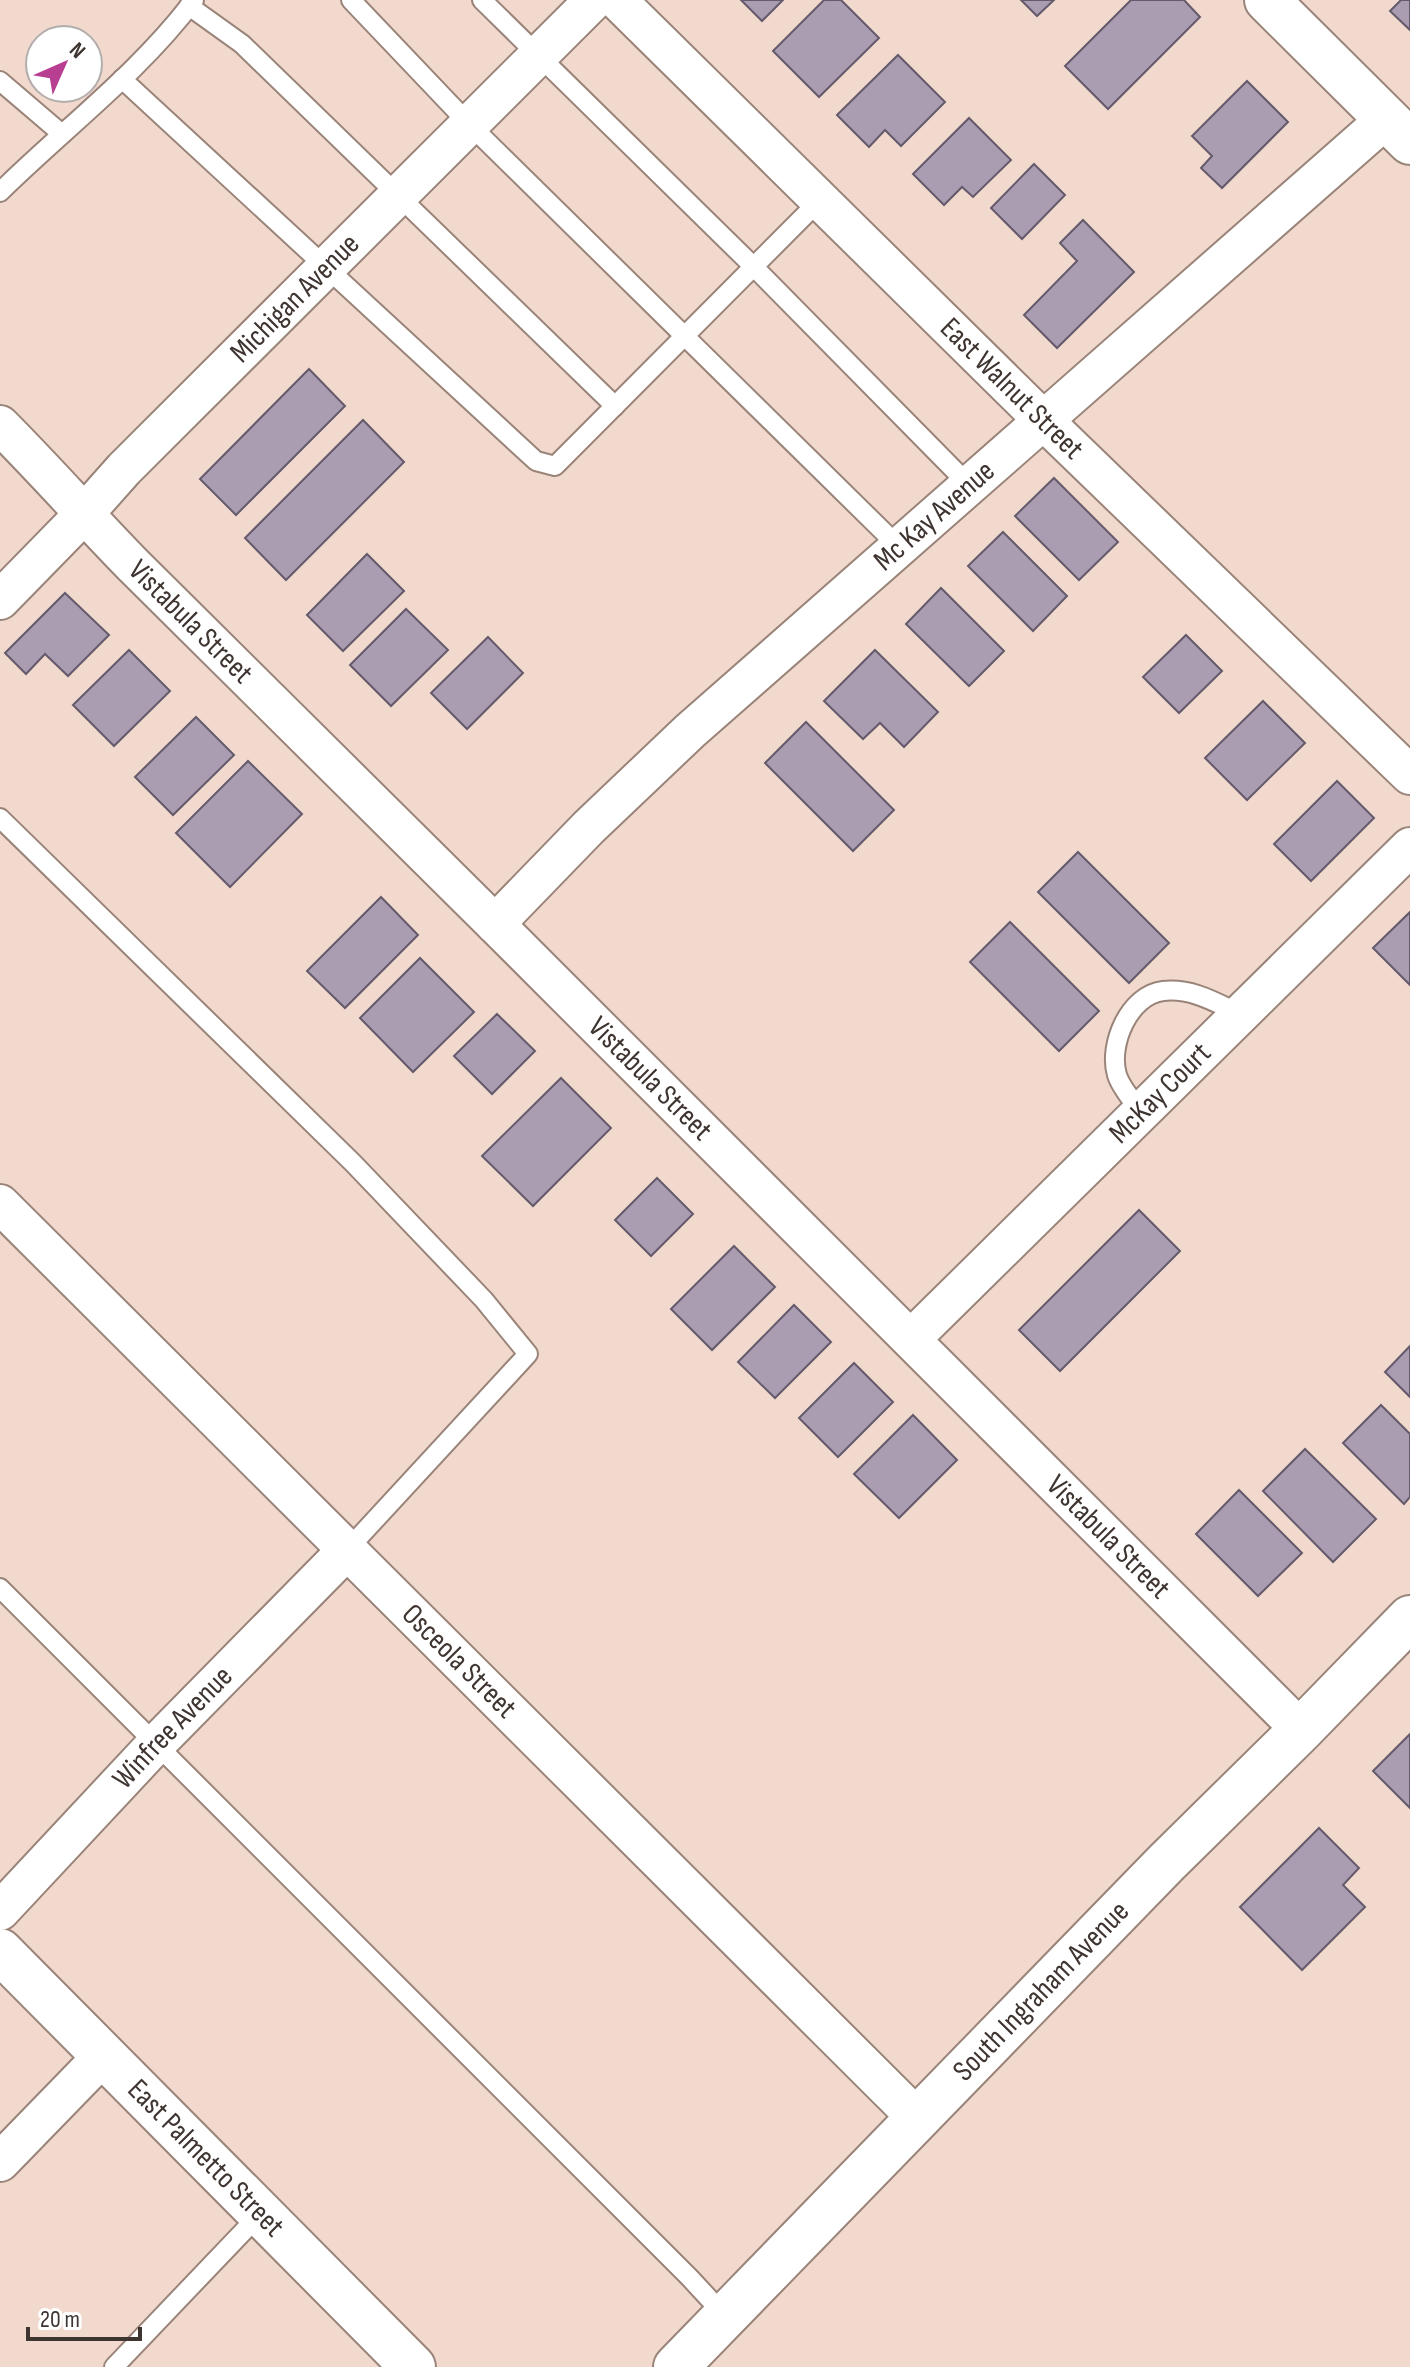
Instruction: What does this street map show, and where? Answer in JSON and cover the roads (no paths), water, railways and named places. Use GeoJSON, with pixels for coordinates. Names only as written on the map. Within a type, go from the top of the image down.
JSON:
{"type":"FeatureCollection","features":[{"type":"Feature","properties":{"kind":"street","name":"Michigan Avenue"},"geometry":{"type":"LineString","coordinates":[[0,600],[124,469],[594,0]]}},
{"type":"Feature","properties":{"kind":"street","name":"East Walnut Street"},"geometry":{"type":"LineString","coordinates":[[617,0],[1044,421],[1410,775]]}},
{"type":"Feature","properties":{"kind":"street"},"geometry":{"type":"LineString","coordinates":[[1267,0],[1398,130]]}},
{"type":"Feature","properties":{"kind":"street","name":"Mc Kay Avenue"},"geometry":{"type":"LineString","coordinates":[[495,924],[589,827],[690,731],[899,547],[1044,421],[1398,130]]}},
{"type":"Feature","properties":{"kind":"street","name":"Vistabula Street"},"geometry":{"type":"LineString","coordinates":[[0,425],[84,514],[1301,1730]]}},
{"type":"Feature","properties":{"kind":"street","name":"McKay Court"},"geometry":{"type":"LineString","coordinates":[[911,1339],[1410,847]]}},
{"type":"Feature","properties":{"kind":"street","name":"Osceola Street"},"geometry":{"type":"LineString","coordinates":[[0,1204],[918,2119]]}},
{"type":"Feature","properties":{"kind":"street","name":"Winfree Avenue"},"geometry":{"type":"LineString","coordinates":[[0,1911],[156,1744],[348,1549]]}},
{"type":"Feature","properties":{"kind":"street","name":"South Ingraham Avenue"},"geometry":{"type":"LineString","coordinates":[[676,2367],[1166,1863],[1410,1618]]}},
{"type":"Feature","properties":{"kind":"street","name":"East Palmetto Street"},"geometry":{"type":"LineString","coordinates":[[0,1951],[413,2367]]}},
{"type":"Feature","properties":{"kind":"street"},"geometry":{"type":"LineString","coordinates":[[0,2162],[103,2056]]}},
{"type":"Feature","properties":{"kind":"lane"},"geometry":{"type":"LineString","coordinates":[[351,0],[469,124],[899,547]]}},
{"type":"Feature","properties":{"kind":"lane"},"geometry":{"type":"LineString","coordinates":[[482,0],[754,267],[970,486]]}},
{"type":"Feature","properties":{"kind":"lane"},"geometry":{"type":"LineString","coordinates":[[0,192],[122,79],[192,3],[242,44],[615,406]]}},
{"type":"Feature","properties":{"kind":"lane"},"geometry":{"type":"LineString","coordinates":[[122,79],[536,461],[555,466],[820,200]]}},
{"type":"Feature","properties":{"kind":"lane"},"geometry":{"type":"LineString","coordinates":[[0,81],[62,134]]}},
{"type":"Feature","properties":{"kind":"lane"},"geometry":{"type":"LineString","coordinates":[[0,818],[353,1163],[484,1300],[528,1354],[348,1549]]}},
{"type":"Feature","properties":{"kind":"lane"},"geometry":{"type":"LineString","coordinates":[[1141,1112],[1118,1077],[1114,1047],[1125,1020],[1145,998],[1160,991],[1200,995],[1240,1014]]}},
{"type":"Feature","properties":{"kind":"lane"},"geometry":{"type":"LineString","coordinates":[[0,1588],[726,2317]]}},
{"type":"Feature","properties":{"kind":"lane"},"geometry":{"type":"LineString","coordinates":[[116,2366],[260,2214]]}}]}
